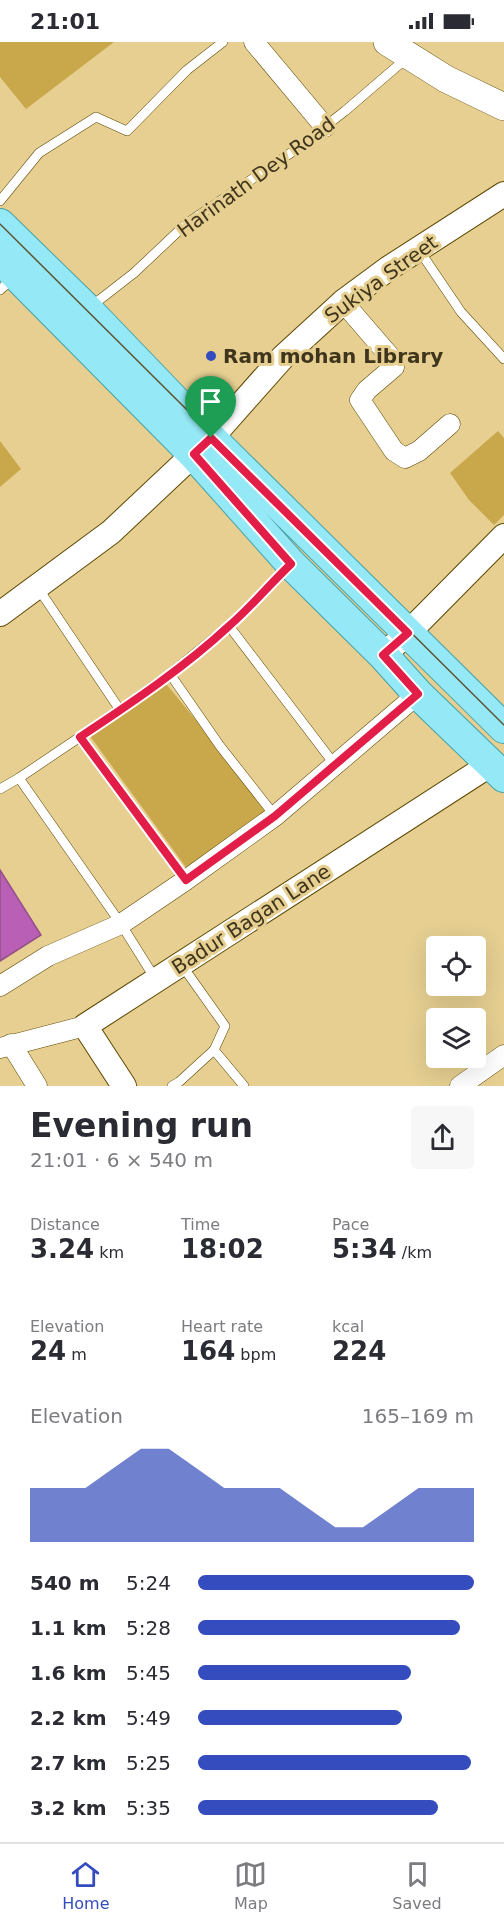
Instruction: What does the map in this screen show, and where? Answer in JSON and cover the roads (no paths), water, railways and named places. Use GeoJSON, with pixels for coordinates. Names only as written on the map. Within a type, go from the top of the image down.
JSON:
{"type":"FeatureCollection","features":[{"type":"Feature","properties":{"kind":"main road"},"geometry":{"type":"LineString","coordinates":[[406,47],[446,79],[504,107]]}},
{"type":"Feature","properties":{"kind":"main road"},"geometry":{"type":"LineString","coordinates":[[0,224],[87,309],[202,446],[291,564],[383,655],[418,694],[498,771]]}},
{"type":"Feature","properties":{"kind":"main road"},"geometry":{"type":"LineString","coordinates":[[5,275],[202,446],[411,636],[504,728]]}},
{"type":"Feature","properties":{"kind":"street"},"geometry":{"type":"LineString","coordinates":[[254,42],[325,127]]}},
{"type":"Feature","properties":{"kind":"street","name":"Sukiya Street"},"geometry":{"type":"LineString","coordinates":[[0,614],[111,532],[202,446],[283,357],[343,302],[389,268],[504,194]]}},
{"type":"Feature","properties":{"kind":"street"},"geometry":{"type":"LineString","coordinates":[[343,302],[393,360],[394,367],[367,390],[360,400],[394,451],[405,458],[419,450],[450,424]]}},
{"type":"Feature","properties":{"kind":"street"},"geometry":{"type":"LineString","coordinates":[[383,655],[411,636],[504,536]]}},
{"type":"Feature","properties":{"kind":"street"},"geometry":{"type":"LineString","coordinates":[[0,986],[48,956],[121,924],[186,880],[275,816],[418,694]]}},
{"type":"Feature","properties":{"kind":"street","name":"Badur Bagan Lane"},"geometry":{"type":"LineString","coordinates":[[5,1046],[85,1026],[498,771]]}},
{"type":"Feature","properties":{"kind":"street"},"geometry":{"type":"LineString","coordinates":[[85,1026],[124,1086]]}},
{"type":"Feature","properties":{"kind":"street"},"geometry":{"type":"LineString","coordinates":[[5,1046],[37,1086]]}},
{"type":"Feature","properties":{"kind":"street"},"geometry":{"type":"LineString","coordinates":[[460,1086],[504,1054]]}},
{"type":"Feature","properties":{"kind":"lane"},"geometry":{"type":"LineString","coordinates":[[0,201],[39,153],[96,117],[127,131],[187,70],[223,42]]}},
{"type":"Feature","properties":{"kind":"lane","name":"Harinath Dey Road"},"geometry":{"type":"LineString","coordinates":[[87,309],[134,273],[186,224],[292,152],[345,111],[406,47]]}},
{"type":"Feature","properties":{"kind":"lane"},"geometry":{"type":"LineString","coordinates":[[419,250],[461,312],[504,359]]}},
{"type":"Feature","properties":{"kind":"lane"},"geometry":{"type":"LineString","coordinates":[[0,789],[120,710],[170,674],[229,627],[291,564]]}},
{"type":"Feature","properties":{"kind":"lane"},"geometry":{"type":"LineString","coordinates":[[37,587],[120,710]]}},
{"type":"Feature","properties":{"kind":"lane"},"geometry":{"type":"LineString","coordinates":[[229,627],[335,765]]}},
{"type":"Feature","properties":{"kind":"lane"},"geometry":{"type":"LineString","coordinates":[[170,674],[220,746],[275,816]]}},
{"type":"Feature","properties":{"kind":"lane"},"geometry":{"type":"LineString","coordinates":[[80,737],[186,880]]}},
{"type":"Feature","properties":{"kind":"lane"},"geometry":{"type":"LineString","coordinates":[[19,778],[121,924],[156,981]]}},
{"type":"Feature","properties":{"kind":"lane"},"geometry":{"type":"LineString","coordinates":[[172,1086],[214,1050],[225,1026],[182,964]]}},
{"type":"Feature","properties":{"kind":"lane"},"geometry":{"type":"LineString","coordinates":[[214,1050],[244,1086]]}},
{"type":"Feature","properties":{"kind":"tram line"},"geometry":{"type":"LineString","coordinates":[[0,224],[504,725]]}},
{"type":"Feature","properties":{"kind":"place","name":"Ram mohan Library"},"geometry":{"type":"Point","coordinates":[211,356]}}]}
